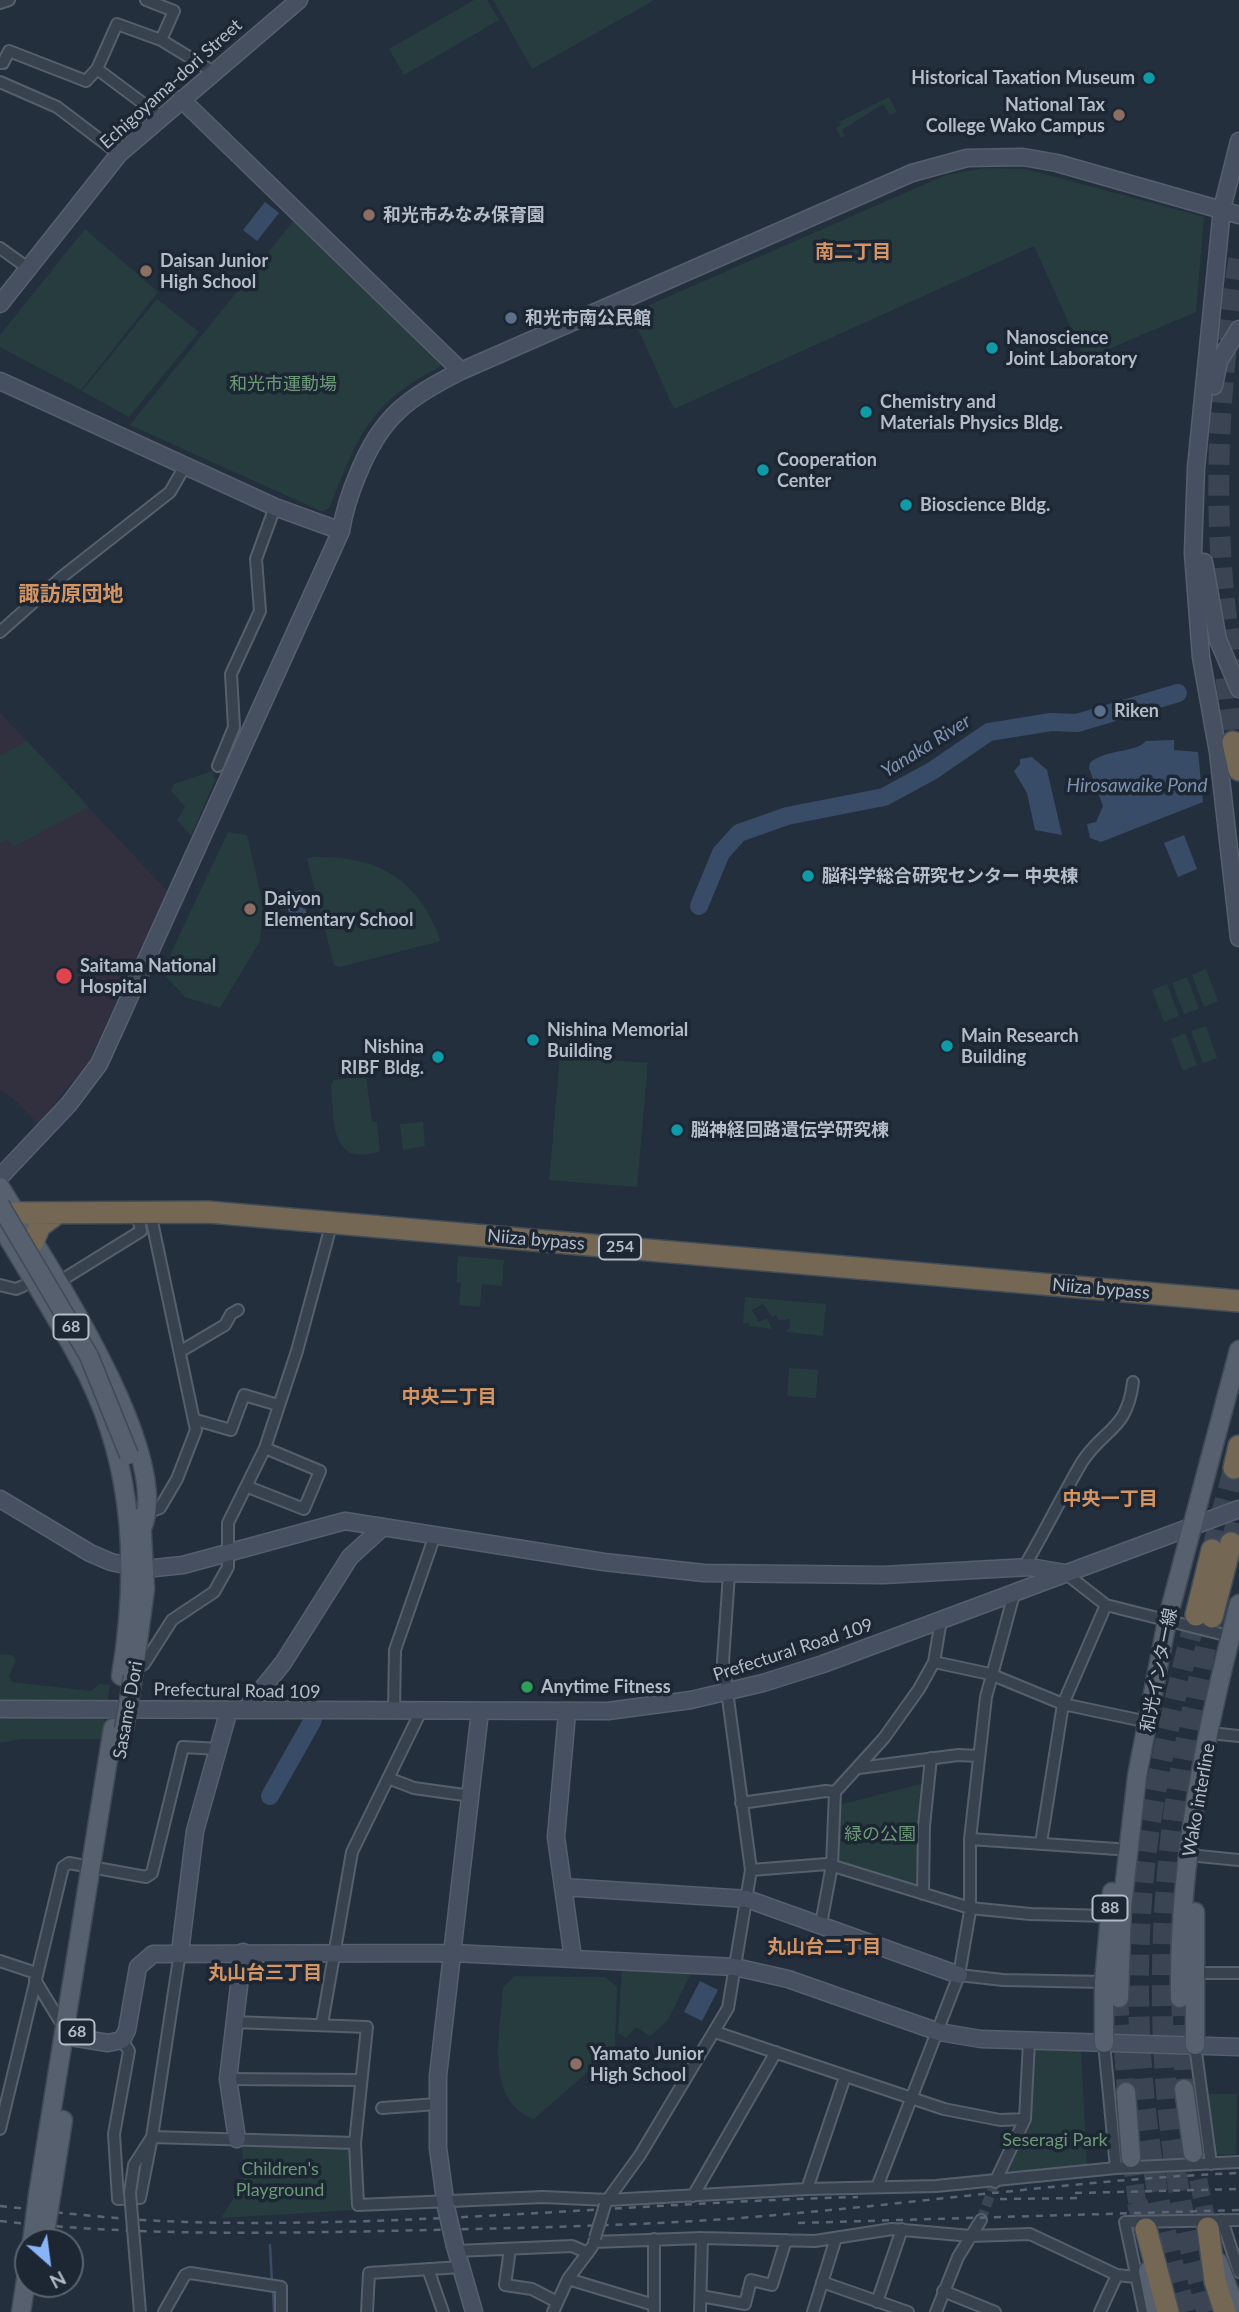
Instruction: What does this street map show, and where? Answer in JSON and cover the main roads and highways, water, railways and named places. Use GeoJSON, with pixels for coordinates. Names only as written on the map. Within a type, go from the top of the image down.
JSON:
{"type":"FeatureCollection","features":[{"type":"Feature","properties":{"kind":"highway"},"geometry":{"type":"LineString","coordinates":[[1233,742],[1239,770]]}},
{"type":"Feature","properties":{"kind":"highway","name":"Niiza bypass"},"geometry":{"type":"LineString","coordinates":[[3,1206],[148,1198],[239,1204],[1005,1272],[1239,1288]]}},
{"type":"Feature","properties":{"kind":"highway","name":"Niiza bypass"},"geometry":{"type":"LineString","coordinates":[[3,1206],[58,1213],[208,1212],[1239,1301]]}},
{"type":"Feature","properties":{"kind":"highway"},"geometry":{"type":"LineString","coordinates":[[33,1242],[40,1226],[58,1213]]}},
{"type":"Feature","properties":{"kind":"highway"},"geometry":{"type":"LineString","coordinates":[[1234,1468],[1239,1447]]}},
{"type":"Feature","properties":{"kind":"highway"},"geometry":{"type":"LineString","coordinates":[[1204,1616],[1222,1546]]}},
{"type":"Feature","properties":{"kind":"highway"},"geometry":{"type":"LineString","coordinates":[[1215,2224],[1215,2281],[1225,2312]]}},
{"type":"Feature","properties":{"kind":"highway"},"geometry":{"type":"LineString","coordinates":[[1144,2230],[1168,2312]]}},
{"type":"Feature","properties":{"kind":"main road"},"geometry":{"type":"LineString","coordinates":[[0,1247],[85,1395],[99,1433],[122,1526],[141,1527],[142,1467],[125,1411],[105,1363],[33,1242],[3,1206]]}},
{"type":"Feature","properties":{"kind":"main road","name":"Sasame Dori"},"geometry":{"type":"LineString","coordinates":[[3,1206],[89,1356],[124,1456],[141,1527],[139,1568],[128,1629],[130,1674],[70,2032],[45,2196],[44,2228]]}},
{"type":"Feature","properties":{"kind":"main road","name":"和光インター線"},"geometry":{"type":"LineString","coordinates":[[1119,1998],[1122,1907],[1137,1776],[1167,1621],[1239,1350]]}},
{"type":"Feature","properties":{"kind":"main road","name":"Wako interline"},"geometry":{"type":"LineString","coordinates":[[1181,1998],[1185,1888],[1199,1786],[1235,1638],[1239,1604]]}},
{"type":"Feature","properties":{"kind":"main road","name":"88"},"geometry":{"type":"LineString","coordinates":[[1104,2043],[1104,1982],[1117,1849],[1137,1776]]}},
{"type":"Feature","properties":{"kind":"main road"},"geometry":{"type":"LineString","coordinates":[[1195,2045],[1194,1926],[1199,1856],[1199,1786]]}},
{"type":"Feature","properties":{"kind":"main road"},"geometry":{"type":"LineString","coordinates":[[1184,2089],[1193,2153]]}},
{"type":"Feature","properties":{"kind":"main road"},"geometry":{"type":"LineString","coordinates":[[1124,2163],[1126,2092]]}},
{"type":"Feature","properties":{"kind":"main road","name":"Sasame Dori"},"geometry":{"type":"LineString","coordinates":[[36,2228],[45,2196]]}},
{"type":"Feature","properties":{"kind":"main road"},"geometry":{"type":"LineString","coordinates":[[1215,2224],[1237,2312]]}},
{"type":"Feature","properties":{"kind":"main road"},"geometry":{"type":"LineString","coordinates":[[1144,2230],[1146,2311]]}},
{"type":"Feature","properties":{"kind":"water"},"geometry":{"type":"Polygon","coordinates":[[[265,202],[279,213],[257,241],[243,230],[265,202]]]}},
{"type":"Feature","properties":{"kind":"water","name":"Hirosawaike Pond"},"geometry":{"type":"Polygon","coordinates":[[[1174,740],[1174,750],[1198,752],[1203,802],[1101,842],[1090,838],[1087,824],[1096,822],[1103,806],[1089,768],[1090,763],[1104,755],[1135,748],[1146,741],[1174,740]]]}},
{"type":"Feature","properties":{"kind":"water"},"geometry":{"type":"Polygon","coordinates":[[[1032,757],[1047,770],[1062,835],[1035,830],[1027,793],[1014,771],[1020,764],[1020,759],[1032,757]]]}},
{"type":"Feature","properties":{"kind":"water"},"geometry":{"type":"Polygon","coordinates":[[[1184,835],[1197,869],[1178,877],[1164,843],[1184,835]]]}},
{"type":"Feature","properties":{"kind":"water"},"geometry":{"type":"Polygon","coordinates":[[[301,890],[309,924],[293,929],[284,894],[301,890]]]}},
{"type":"Feature","properties":{"kind":"water"},"geometry":{"type":"Polygon","coordinates":[[[700,1981],[718,1990],[702,2021],[684,2012],[700,1981]]]}},
{"type":"Feature","properties":{"kind":"waterway","name":"Yanaka River"},"geometry":{"type":"LineString","coordinates":[[699,906],[721,853],[739,833],[787,816],[884,797],[932,771],[989,732],[1051,722],[1077,723],[1178,693]]}},
{"type":"Feature","properties":{"kind":"waterway","name":"Yanaka River"},"geometry":{"type":"LineString","coordinates":[[270,1796],[313,1720]]}},
{"type":"Feature","properties":{"kind":"waterway","name":"Yanaka River"},"geometry":{"type":"LineString","coordinates":[[270,2245],[272,2283]]}},
{"type":"Feature","properties":{"kind":"waterway","name":"Yanaka River"},"geometry":{"type":"LineString","coordinates":[[273,2290],[274,2312]]}},
{"type":"Feature","properties":{"kind":"tunnel"},"geometry":{"type":"LineString","coordinates":[[1239,259],[1224,368],[1219,478],[1223,588],[1239,697]]}},
{"type":"Feature","properties":{"kind":"tunnel"},"geometry":{"type":"LineString","coordinates":[[1226,678],[1233,742]]}},
{"type":"Feature","properties":{"kind":"tunnel"},"geometry":{"type":"LineString","coordinates":[[1212,1550],[1234,1468]]}},
{"type":"Feature","properties":{"kind":"tunnel"},"geometry":{"type":"LineString","coordinates":[[1231,1543],[1239,1515]]}},
{"type":"Feature","properties":{"kind":"tunnel"},"geometry":{"type":"LineString","coordinates":[[1186,2312],[1158,2196],[1149,2137],[1142,2077],[1139,1957],[1142,1897],[1152,1810],[1196,1615]]}},
{"type":"Feature","properties":{"kind":"tunnel"},"geometry":{"type":"LineString","coordinates":[[1207,2312],[1180,2196],[1171,2137],[1165,2077],[1163,1956],[1174,1809],[1212,1617]]}},
{"type":"Feature","properties":{"kind":"tunnel"},"geometry":{"type":"LineString","coordinates":[[1119,1998],[1126,2092]]}},
{"type":"Feature","properties":{"kind":"tunnel"},"geometry":{"type":"LineString","coordinates":[[1180,1998],[1184,2089]]}},
{"type":"Feature","properties":{"kind":"tunnel"},"geometry":{"type":"LineString","coordinates":[[1193,2153],[1208,2228]]}},
{"type":"Feature","properties":{"kind":"tunnel"},"geometry":{"type":"LineString","coordinates":[[1131,2158],[1141,2230]]}},
{"type":"Feature","properties":{"kind":"tunnel"},"geometry":{"type":"LineString","coordinates":[[981,2220],[995,2182]]}},
{"type":"Feature","properties":{"kind":"tunnel"},"geometry":{"type":"LineString","coordinates":[[1137,2202],[1146,2229]]}},
{"type":"Feature","properties":{"kind":"railway"},"geometry":{"type":"LineString","coordinates":[[0,2221],[108,2230],[215,2233],[614,2225],[752,2217],[1073,2185],[1239,2173]]}},
{"type":"Feature","properties":{"kind":"railway"},"geometry":{"type":"LineString","coordinates":[[1075,2193],[1239,2189]]}},
{"type":"Feature","properties":{"kind":"railway"},"geometry":{"type":"LineString","coordinates":[[0,2206],[139,2220],[269,2223],[437,2218],[858,2197]]}},
{"type":"Feature","properties":{"kind":"railway"},"geometry":{"type":"LineString","coordinates":[[1000,2199],[1084,2198]]}},
{"type":"Feature","properties":{"kind":"railway"},"geometry":{"type":"LineString","coordinates":[[798,2223],[1239,2210]]}},
{"type":"Feature","properties":{"kind":"place","name":"Historical Taxation Museum"},"geometry":{"type":"Point","coordinates":[1149,78]}},
{"type":"Feature","properties":{"kind":"place","name":"National Tax College Wako Campus"},"geometry":{"type":"Point","coordinates":[1119,115]}},
{"type":"Feature","properties":{"kind":"place","name":"和光市みなみ保育園"},"geometry":{"type":"Point","coordinates":[369,215]}},
{"type":"Feature","properties":{"kind":"place","name":"Daisan Junior High School"},"geometry":{"type":"Point","coordinates":[146,271]}},
{"type":"Feature","properties":{"kind":"place","name":"和光市南公民館"},"geometry":{"type":"Point","coordinates":[511,318]}},
{"type":"Feature","properties":{"kind":"place","name":"Nanoscience Joint Laboratory"},"geometry":{"type":"Point","coordinates":[992,348]}},
{"type":"Feature","properties":{"kind":"place","name":"Chemistry and Materials Physics Bldg."},"geometry":{"type":"Point","coordinates":[866,412]}},
{"type":"Feature","properties":{"kind":"place","name":"Cooperation Center"},"geometry":{"type":"Point","coordinates":[763,470]}},
{"type":"Feature","properties":{"kind":"place","name":"Bioscience Bldg."},"geometry":{"type":"Point","coordinates":[906,505]}},
{"type":"Feature","properties":{"kind":"place","name":"Riken"},"geometry":{"type":"Point","coordinates":[1100,711]}},
{"type":"Feature","properties":{"kind":"place","name":"脳科学総合研究センター 中央棟"},"geometry":{"type":"Point","coordinates":[808,876]}},
{"type":"Feature","properties":{"kind":"place","name":"Daiyon Elementary School"},"geometry":{"type":"Point","coordinates":[250,909]}},
{"type":"Feature","properties":{"kind":"place","name":"Saitama National Hospital"},"geometry":{"type":"Point","coordinates":[64,976]}},
{"type":"Feature","properties":{"kind":"place","name":"Nishina Memorial Building"},"geometry":{"type":"Point","coordinates":[533,1040]}},
{"type":"Feature","properties":{"kind":"place","name":"Main Research Building"},"geometry":{"type":"Point","coordinates":[947,1046]}},
{"type":"Feature","properties":{"kind":"place","name":"Nishina RIBF Bldg."},"geometry":{"type":"Point","coordinates":[438,1057]}},
{"type":"Feature","properties":{"kind":"place","name":"脳神経回路遺伝学研究棟"},"geometry":{"type":"Point","coordinates":[677,1130]}},
{"type":"Feature","properties":{"kind":"place","name":"Anytime Fitness"},"geometry":{"type":"Point","coordinates":[527,1687]}},
{"type":"Feature","properties":{"kind":"place","name":"Yamato Junior High School"},"geometry":{"type":"Point","coordinates":[576,2064]}},
{"type":"Feature","properties":{"kind":"district","name":"南二丁目"},"geometry":{"type":"Point","coordinates":[853,252]}},
{"type":"Feature","properties":{"kind":"district","name":"諏訪原団地"},"geometry":{"type":"Point","coordinates":[71,594]}},
{"type":"Feature","properties":{"kind":"district","name":"中央二丁目"},"geometry":{"type":"Point","coordinates":[449,1397]}},
{"type":"Feature","properties":{"kind":"district","name":"中央一丁目"},"geometry":{"type":"Point","coordinates":[1110,1499]}},
{"type":"Feature","properties":{"kind":"district","name":"丸山台二丁目"},"geometry":{"type":"Point","coordinates":[824,1947]}},
{"type":"Feature","properties":{"kind":"district","name":"丸山台三丁目"},"geometry":{"type":"Point","coordinates":[265,1973]}},
{"type":"Feature","properties":{"kind":"park label","name":"和光市運動場"},"geometry":{"type":"Point","coordinates":[283,384]}},
{"type":"Feature","properties":{"kind":"park label","name":"緑の公園"},"geometry":{"type":"Point","coordinates":[880,1834]}},
{"type":"Feature","properties":{"kind":"park label","name":"Seseragi Park"},"geometry":{"type":"Point","coordinates":[1055,2140]}},
{"type":"Feature","properties":{"kind":"park label","name":"Children's Playground"},"geometry":{"type":"Point","coordinates":[280,2179]}}]}
